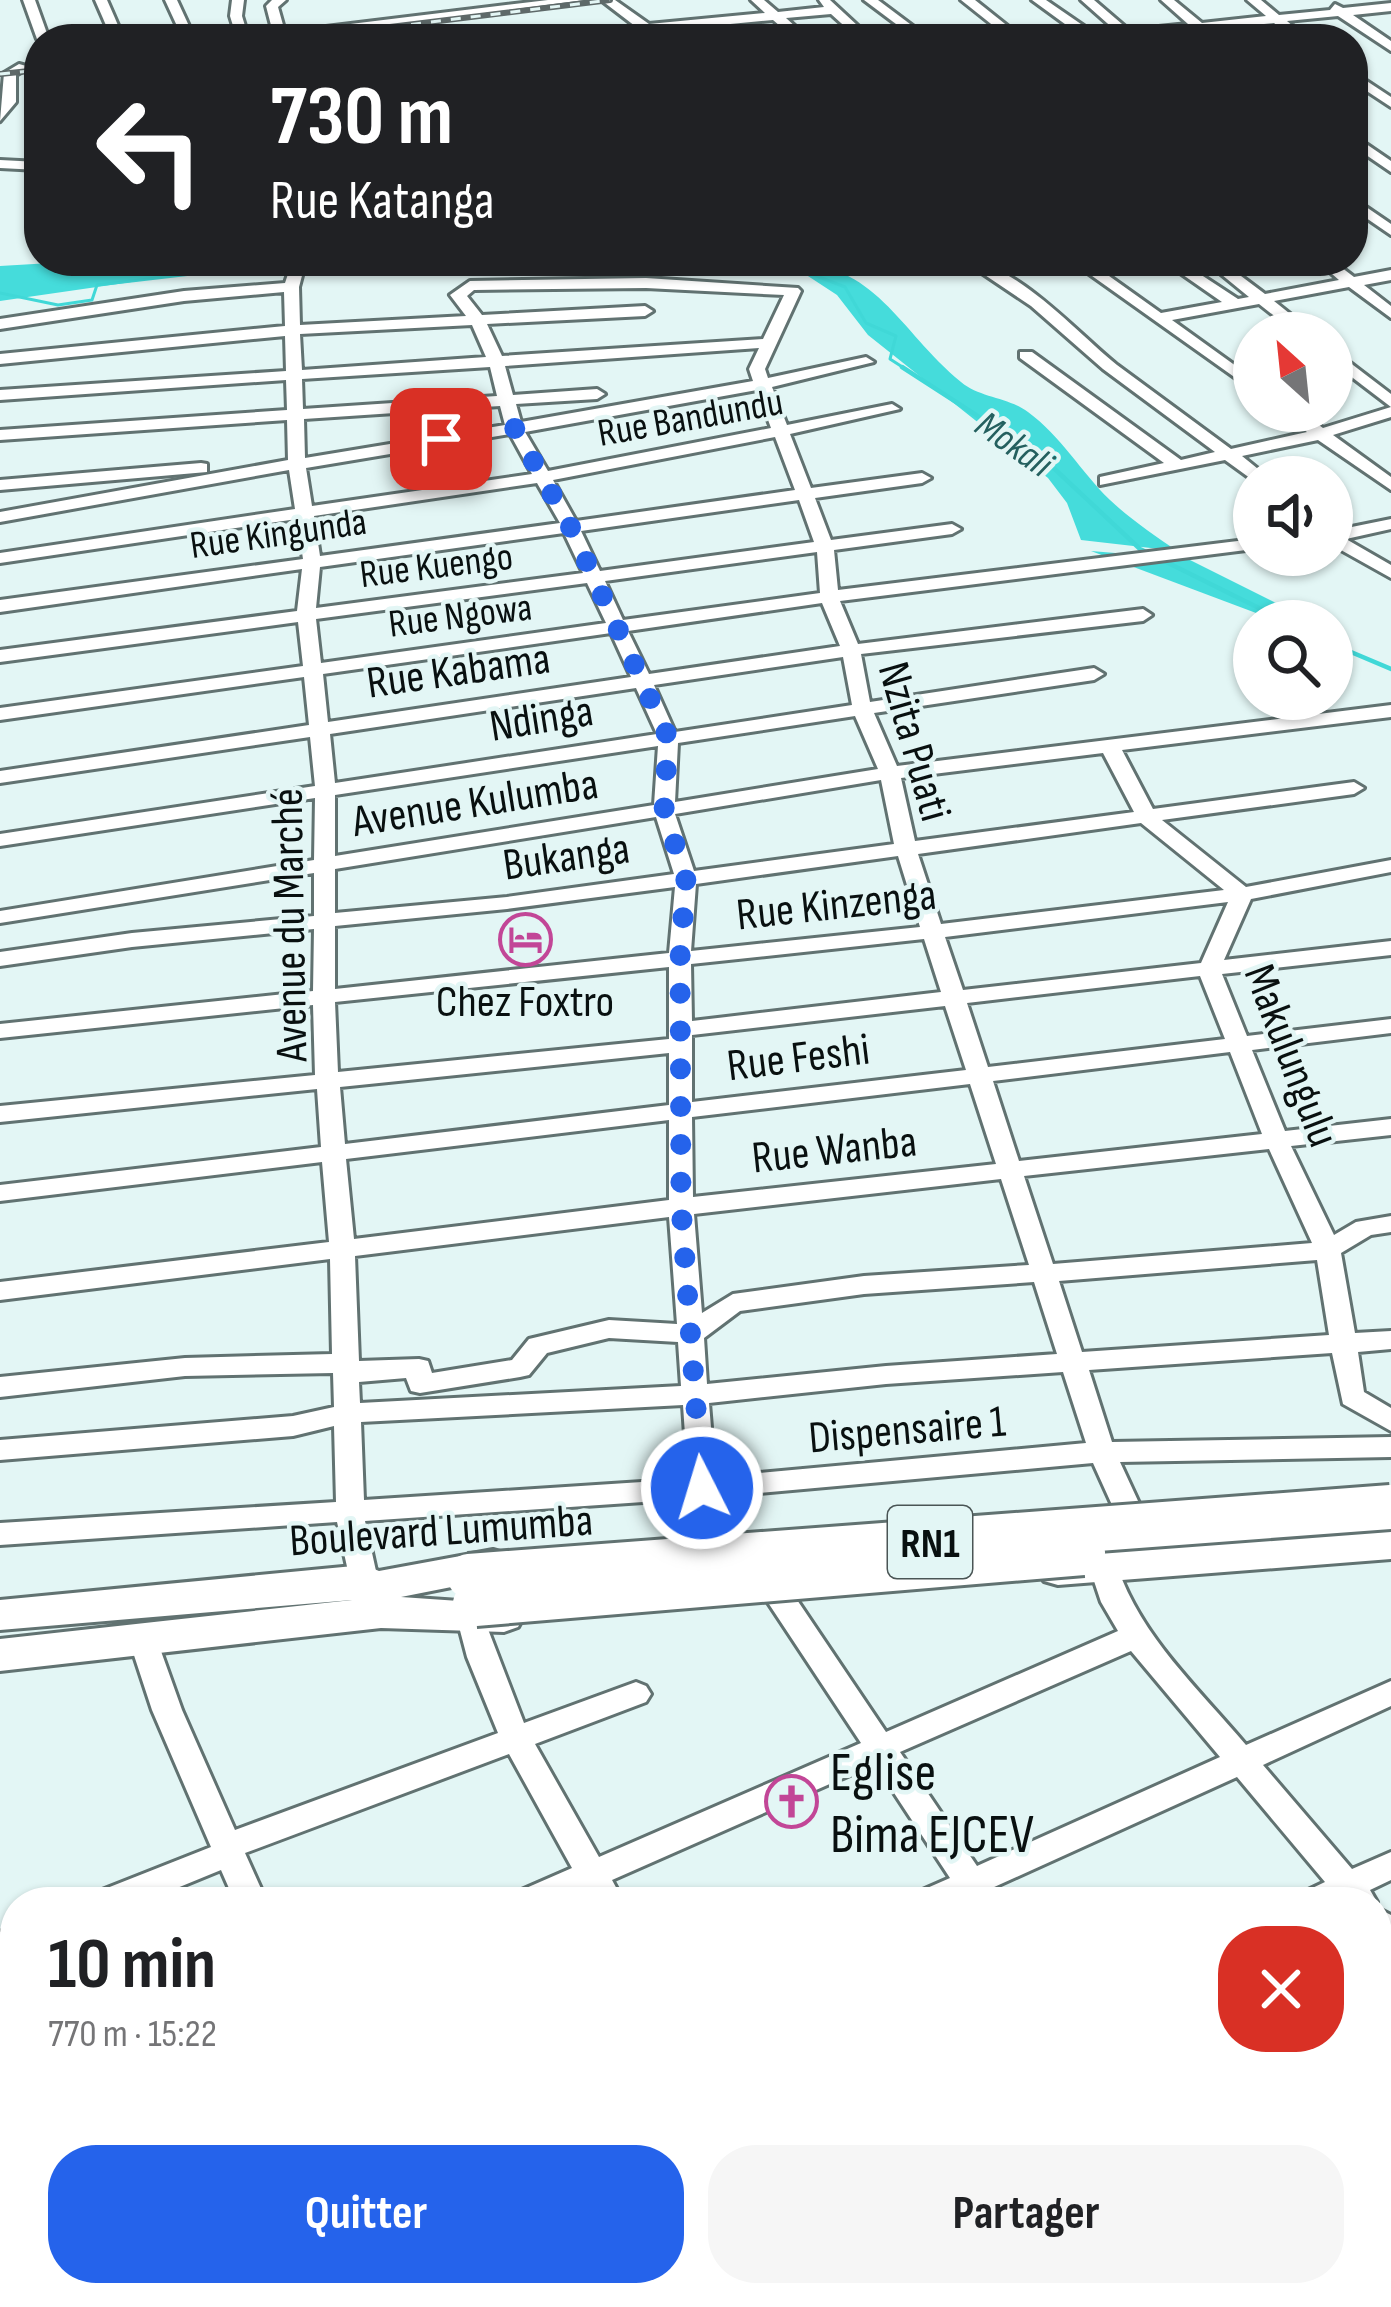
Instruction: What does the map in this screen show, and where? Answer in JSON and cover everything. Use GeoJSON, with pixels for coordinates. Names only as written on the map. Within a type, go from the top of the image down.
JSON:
{"type":"FeatureCollection","features":[{"type":"Feature","properties":{"kind":"highway"},"geometry":{"type":"LineString","coordinates":[[368,1594],[487,1566],[1391,1495]]}},
{"type":"Feature","properties":{"kind":"highway","name":"Boulevard Lumumba"},"geometry":{"type":"LineString","coordinates":[[471,1600],[1391,1507]]}},
{"type":"Feature","properties":{"kind":"highway","name":"Boulevard Lumumba"},"geometry":{"type":"LineString","coordinates":[[0,1615],[368,1594],[471,1600],[1391,1527]]}},
{"type":"Feature","properties":{"kind":"highway"},"geometry":{"type":"LineString","coordinates":[[471,1600],[777,1593],[1391,1544]]}},
{"type":"Feature","properties":{"kind":"highway","name":"Boulevard Lumumba"},"geometry":{"type":"LineString","coordinates":[[0,1654],[143,1640],[368,1594]]}},
{"type":"Feature","properties":{"kind":"street"},"geometry":{"type":"LineString","coordinates":[[444,0],[454,24]]}},
{"type":"Feature","properties":{"kind":"street"},"geometry":{"type":"LineString","coordinates":[[387,24],[578,0]]}},
{"type":"Feature","properties":{"kind":"street"},"geometry":{"type":"LineString","coordinates":[[607,0],[640,24]]}},
{"type":"Feature","properties":{"kind":"street"},"geometry":{"type":"LineString","coordinates":[[757,0],[787,24]]}},
{"type":"Feature","properties":{"kind":"street"},"geometry":{"type":"LineString","coordinates":[[822,0],[851,24]]}},
{"type":"Feature","properties":{"kind":"street"},"geometry":{"type":"LineString","coordinates":[[870,0],[903,24]]}},
{"type":"Feature","properties":{"kind":"street"},"geometry":{"type":"LineString","coordinates":[[967,0],[998,24]]}},
{"type":"Feature","properties":{"kind":"street"},"geometry":{"type":"LineString","coordinates":[[1038,0],[1067,24]]}},
{"type":"Feature","properties":{"kind":"street"},"geometry":{"type":"LineString","coordinates":[[1088,0],[1115,24]]}},
{"type":"Feature","properties":{"kind":"street"},"geometry":{"type":"LineString","coordinates":[[1167,0],[1193,19],[1191,24],[1377,5],[1391,17]]}},
{"type":"Feature","properties":{"kind":"street"},"geometry":{"type":"LineString","coordinates":[[1253,0],[1283,24]]}},
{"type":"Feature","properties":{"kind":"street"},"geometry":{"type":"LineString","coordinates":[[1323,0],[1358,24]]}},
{"type":"Feature","properties":{"kind":"street"},"geometry":{"type":"LineString","coordinates":[[536,2],[531,10],[558,24]]}},
{"type":"Feature","properties":{"kind":"street"},"geometry":{"type":"LineString","coordinates":[[376,4],[391,23]]}},
{"type":"Feature","properties":{"kind":"street"},"geometry":{"type":"LineString","coordinates":[[667,24],[706,14],[779,17],[836,10]]}},
{"type":"Feature","properties":{"kind":"street"},"geometry":{"type":"LineString","coordinates":[[0,117],[9,101],[10,73],[24,69]]}},
{"type":"Feature","properties":{"kind":"street"},"geometry":{"type":"LineString","coordinates":[[1370,103],[1390,101]]}},
{"type":"Feature","properties":{"kind":"street"},"geometry":{"type":"LineString","coordinates":[[1160,318],[1391,275]]}},
{"type":"Feature","properties":{"kind":"street"},"geometry":{"type":"LineString","coordinates":[[993,276],[1047,312],[1108,366],[1233,458]]}},
{"type":"Feature","properties":{"kind":"street"},"geometry":{"type":"LineString","coordinates":[[1100,276],[1233,371]]}},
{"type":"Feature","properties":{"kind":"street"},"geometry":{"type":"LineString","coordinates":[[1193,276],[1236,304]]}},
{"type":"Feature","properties":{"kind":"street"},"geometry":{"type":"LineString","coordinates":[[1232,276],[1280,312]]}},
{"type":"Feature","properties":{"kind":"street"},"geometry":{"type":"LineString","coordinates":[[1345,276],[1391,313]]}},
{"type":"Feature","properties":{"kind":"street","name":"Avenue du Marché"},"geometry":{"type":"LineString","coordinates":[[0,324],[294,278],[297,464],[312,560],[306,613],[323,790],[325,997],[351,1414],[351,1532],[368,1594]]}},
{"type":"Feature","properties":{"kind":"street"},"geometry":{"type":"LineString","coordinates":[[696,1550],[702,1488],[681,1207],[680,958],[686,878],[664,811],[668,737],[570,526],[514,427],[496,361],[458,292],[478,285],[646,283],[793,291],[757,370],[760,386]]}},
{"type":"Feature","properties":{"kind":"street"},"geometry":{"type":"LineString","coordinates":[[0,358],[295,330],[644,310]]}},
{"type":"Feature","properties":{"kind":"street"},"geometry":{"type":"LineString","coordinates":[[0,395],[767,343]]}},
{"type":"Feature","properties":{"kind":"street"},"geometry":{"type":"LineString","coordinates":[[1026,355],[1177,465]]}},
{"type":"Feature","properties":{"kind":"street"},"geometry":{"type":"LineString","coordinates":[[0,517],[238,471],[760,386],[866,362]]}},
{"type":"Feature","properties":{"kind":"street"},"geometry":{"type":"LineString","coordinates":[[1353,371],[1391,401]]}},
{"type":"Feature","properties":{"kind":"street","name":"Nzita Puati"},"geometry":{"type":"LineString","coordinates":[[760,386],[784,434],[825,547],[829,597],[850,650],[862,709],[890,773],[906,850],[958,998],[1102,1452],[1131,1516]]}},
{"type":"Feature","properties":{"kind":"street"},"geometry":{"type":"LineString","coordinates":[[0,435],[598,394]]}},
{"type":"Feature","properties":{"kind":"street","name":"Rue Bandundu"},"geometry":{"type":"LineString","coordinates":[[0,558],[544,477],[892,410]]}},
{"type":"Feature","properties":{"kind":"street"},"geometry":{"type":"LineString","coordinates":[[1106,481],[1321,434],[1391,412]]}},
{"type":"Feature","properties":{"kind":"street"},"geometry":{"type":"LineString","coordinates":[[1318,432],[1391,485]]}},
{"type":"Feature","properties":{"kind":"street"},"geometry":{"type":"LineString","coordinates":[[0,485],[164,469],[238,471]]}},
{"type":"Feature","properties":{"kind":"street","name":"Rue Kingunda"},"geometry":{"type":"LineString","coordinates":[[0,606],[922,478]]}},
{"type":"Feature","properties":{"kind":"street"},"geometry":{"type":"LineString","coordinates":[[1353,531],[1391,524]]}},
{"type":"Feature","properties":{"kind":"street","name":"Rue Kuengo"},"geometry":{"type":"LineString","coordinates":[[0,656],[952,529]]}},
{"type":"Feature","properties":{"kind":"street","name":"Rue Ngowa"},"geometry":{"type":"LineString","coordinates":[[0,714],[829,597],[1233,546]]}},
{"type":"Feature","properties":{"kind":"street"},"geometry":{"type":"LineString","coordinates":[[1353,548],[1391,573]]}},
{"type":"Feature","properties":{"kind":"street","name":"Rue Kabama"},"geometry":{"type":"LineString","coordinates":[[0,777],[850,650],[1142,615]]}},
{"type":"Feature","properties":{"kind":"street","name":"Ndinga"},"geometry":{"type":"LineString","coordinates":[[0,840],[1094,674]]}},
{"type":"Feature","properties":{"kind":"street","name":"Avenue Kulumba"},"geometry":{"type":"LineString","coordinates":[[0,917],[890,773],[1391,711]]}},
{"type":"Feature","properties":{"kind":"street"},"geometry":{"type":"LineString","coordinates":[[1111,749],[1148,819],[1242,894]]}},
{"type":"Feature","properties":{"kind":"street","name":"Bukanga"},"geometry":{"type":"LineString","coordinates":[[0,959],[686,878],[1354,788]]}},
{"type":"Feature","properties":{"kind":"street","name":"Rue Kinzenga"},"geometry":{"type":"LineString","coordinates":[[0,1031],[933,932],[1242,894],[1391,866]]}},
{"type":"Feature","properties":{"kind":"street","name":"Makulungulu"},"geometry":{"type":"LineString","coordinates":[[1242,894],[1209,970],[1277,1141],[1328,1250],[1352,1397],[1391,1421]]}},
{"type":"Feature","properties":{"kind":"street"},"geometry":{"type":"LineString","coordinates":[[0,1114],[331,1082],[958,998],[1391,948]]}},
{"type":"Feature","properties":{"kind":"street","name":"Rue Feshi"},"geometry":{"type":"LineString","coordinates":[[0,1193],[1391,1026]]}},
{"type":"Feature","properties":{"kind":"street","name":"Rue Wanba"},"geometry":{"type":"LineString","coordinates":[[0,1292],[681,1207],[1391,1127]]}},
{"type":"Feature","properties":{"kind":"street"},"geometry":{"type":"LineString","coordinates":[[0,1388],[184,1367],[345,1363],[355,1373],[418,1368],[420,1384],[520,1367],[538,1346],[609,1329],[692,1334],[733,1303],[864,1286],[1188,1265],[1328,1250],[1365,1228],[1391,1224]]}},
{"type":"Feature","properties":{"kind":"street"},"geometry":{"type":"LineString","coordinates":[[0,1450],[293,1426],[351,1414],[694,1395],[1072,1361],[1391,1340]]}},
{"type":"Feature","properties":{"kind":"street","name":"Dispensaire 1"},"geometry":{"type":"LineString","coordinates":[[0,1534],[354,1507],[702,1488],[1102,1452],[1391,1447]]}},
{"type":"Feature","properties":{"kind":"street"},"geometry":{"type":"LineString","coordinates":[[1131,1516],[1102,1566],[1115,1602],[1136,1636],[1348,1887]]}},
{"type":"Feature","properties":{"kind":"street"},"geometry":{"type":"LineString","coordinates":[[777,1593],[973,1887]]}},
{"type":"Feature","properties":{"kind":"street"},"geometry":{"type":"LineString","coordinates":[[471,1600],[482,1665],[599,1887]]}},
{"type":"Feature","properties":{"kind":"street"},"geometry":{"type":"LineString","coordinates":[[604,1887],[882,1750],[1136,1636]]}},
{"type":"Feature","properties":{"kind":"street"},"geometry":{"type":"LineString","coordinates":[[143,1640],[244,1887]]}},
{"type":"Feature","properties":{"kind":"street"},"geometry":{"type":"LineString","coordinates":[[989,1887],[1391,1693]]}},
{"type":"Feature","properties":{"kind":"street"},"geometry":{"type":"LineString","coordinates":[[142,1887],[228,1849],[637,1694]]}},
{"type":"Feature","properties":{"kind":"street"},"geometry":{"type":"LineString","coordinates":[[1363,1887],[1391,1865]]}},
{"type":"Feature","properties":{"kind":"shaded area"},"geometry":{"type":"Polygon","coordinates":[[[24,265],[24,276],[172,276],[0,301],[0,266],[24,265]]]}},
{"type":"Feature","properties":{"kind":"shaded area"},"geometry":{"type":"Polygon","coordinates":[[[808,276],[848,276],[865,286],[961,382],[1028,412],[1110,500],[1177,551],[1081,540],[1067,503],[1048,478],[868,335],[837,295],[808,276]]]}},
{"type":"Feature","properties":{"kind":"shaded area"},"geometry":{"type":"Polygon","coordinates":[[[1091,551],[1188,559],[1270,600],[1233,600],[1233,604],[1091,551]]]}},
{"type":"Feature","properties":{"kind":"waterway","name":"Mokali"},"geometry":{"type":"LineString","coordinates":[[0,293],[58,305],[92,300],[97,285],[175,276]]}},
{"type":"Feature","properties":{"kind":"waterway"},"geometry":{"type":"LineString","coordinates":[[817,276],[845,287],[866,323],[896,336],[890,359],[907,370]]}},
{"type":"Feature","properties":{"kind":"waterway","name":"Mokali"},"geometry":{"type":"LineString","coordinates":[[902,367],[1044,459],[1140,549],[1243,600]]}},
{"type":"Feature","properties":{"kind":"waterway","name":"Mokali"},"geometry":{"type":"LineString","coordinates":[[1353,653],[1391,669]]}},
{"type":"Feature","properties":{"kind":"railway"},"geometry":{"type":"LineString","coordinates":[[414,24],[610,0]]}},
{"type":"Feature","properties":{"kind":"railway"},"geometry":{"type":"LineString","coordinates":[[0,74],[24,72]]}},
{"type":"Feature","properties":{"kind":"place","name":"Chez Foxtro"},"geometry":{"type":"Point","coordinates":[525,939]}},
{"type":"Feature","properties":{"kind":"place","name":"Eglise Bima EJCEV"},"geometry":{"type":"Point","coordinates":[791,1802]}},
{"type":"Feature","properties":{"kind":"route"},"geometry":{"type":"LineString","coordinates":[[441,439],[514,427],[570,526],[668,737],[664,811],[686,878],[680,958],[681,1207],[702,1488]]}}]}
